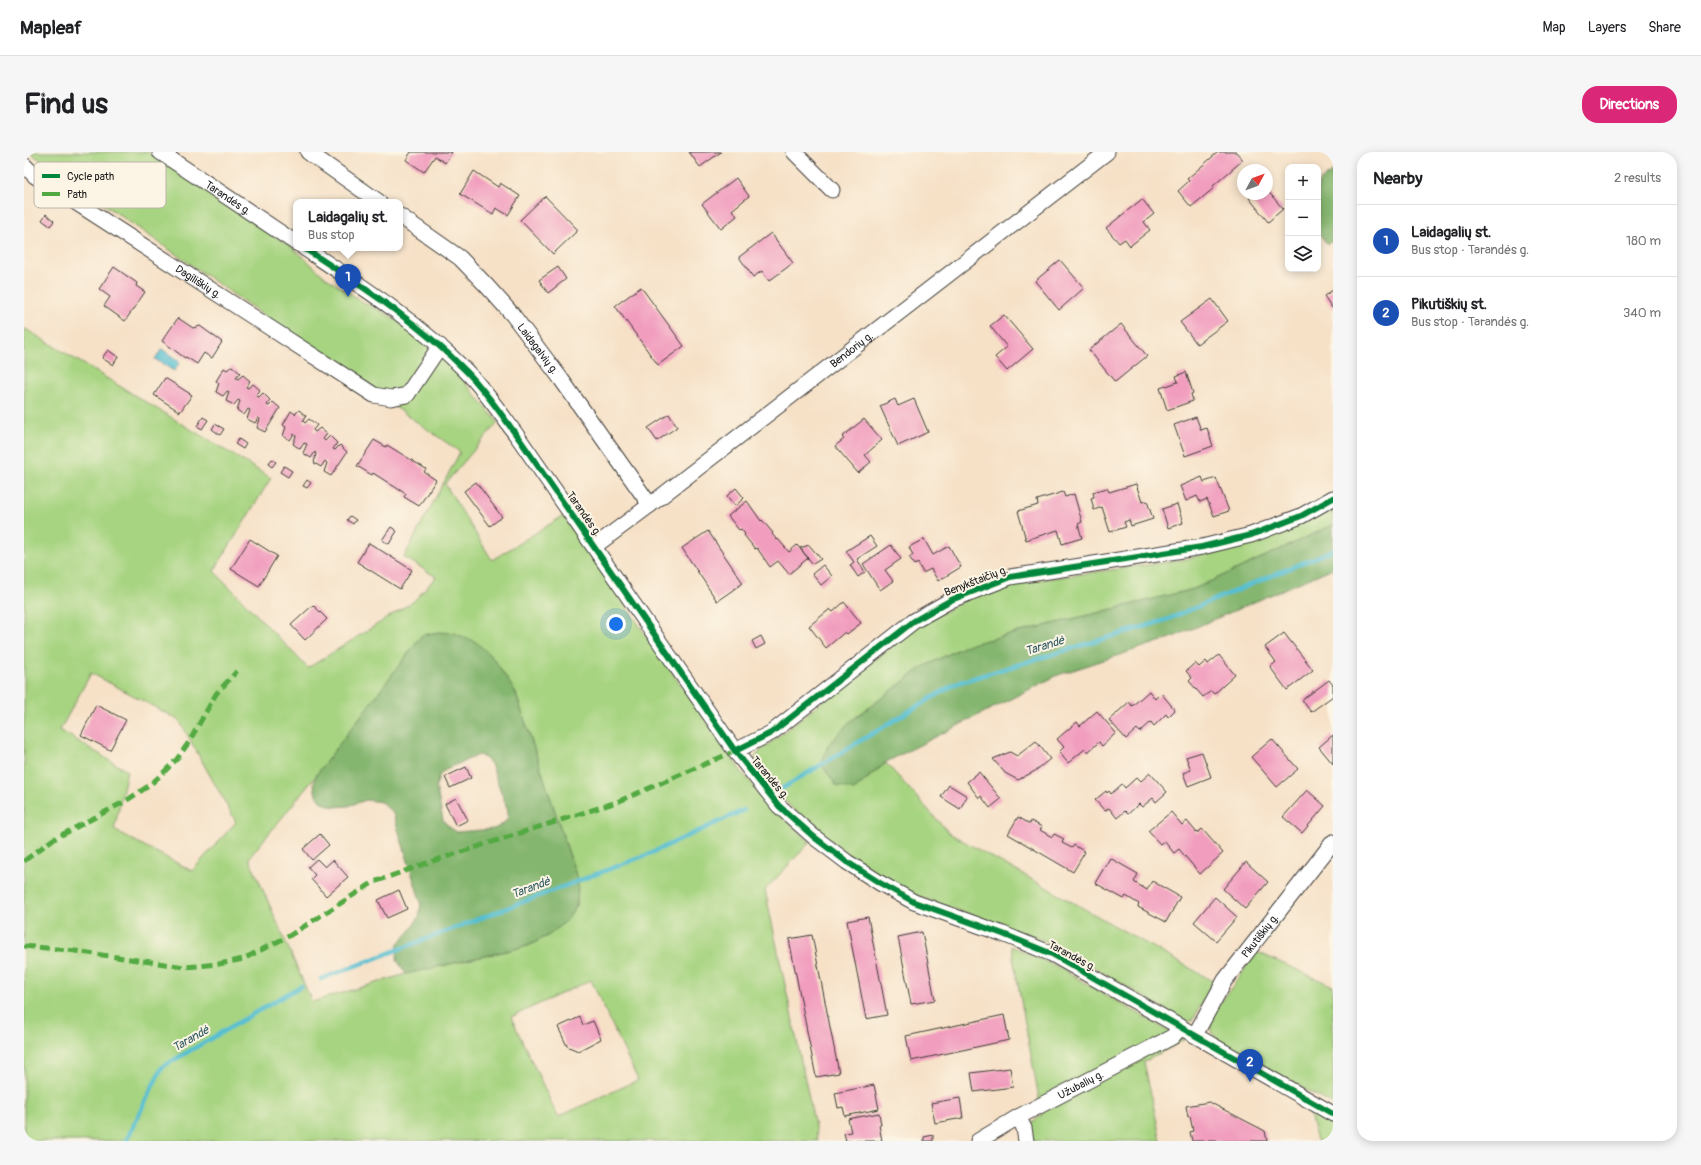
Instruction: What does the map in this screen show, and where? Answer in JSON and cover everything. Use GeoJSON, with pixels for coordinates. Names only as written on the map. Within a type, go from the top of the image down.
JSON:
{"type":"FeatureCollection","features":[{"type":"Feature","properties":{"kind":"street","name":"Tarandės g."},"geometry":{"type":"LineString","coordinates":[[160,152],[293,241]]}},
{"type":"Feature","properties":{"kind":"street"},"geometry":{"type":"LineString","coordinates":[[308,152],[375,199]]}},
{"type":"Feature","properties":{"kind":"street"},"geometry":{"type":"LineString","coordinates":[[794,152],[832,190]]}},
{"type":"Feature","properties":{"kind":"street","name":"Bendorių g."},"geometry":{"type":"LineString","coordinates":[[595,546],[1107,152]]}},
{"type":"Feature","properties":{"kind":"street","name":"Dagiliškių g."},"geometry":{"type":"LineString","coordinates":[[24,165],[34,175]]}},
{"type":"Feature","properties":{"kind":"street","name":"Dagiliškių g."},"geometry":{"type":"LineString","coordinates":[[85,208],[374,395],[391,398],[407,395],[440,346]]}},
{"type":"Feature","properties":{"kind":"street","name":"Laidagalvių g."},"geometry":{"type":"LineString","coordinates":[[403,218],[460,258],[512,314],[562,379],[650,505]]}},
{"type":"Feature","properties":{"kind":"street","name":"Tarandės g."},"geometry":{"type":"LineString","coordinates":[[308,251],[376,296],[440,346],[467,372],[495,406],[595,546],[735,751],[779,806],[814,837],[880,883],[914,902],[1003,934],[1052,954],[1333,1114]]}},
{"type":"Feature","properties":{"kind":"street","name":"Benykštaičių g."},"geometry":{"type":"LineString","coordinates":[[735,751],[771,733],[914,620],[951,600],[1010,577],[1202,547],[1251,535],[1301,516],[1333,498]]}},
{"type":"Feature","properties":{"kind":"street","name":"Pikutiškių g."},"geometry":{"type":"LineString","coordinates":[[1195,1035],[1225,980],[1333,842]]}},
{"type":"Feature","properties":{"kind":"street","name":"Užubalių g."},"geometry":{"type":"LineString","coordinates":[[978,1141],[1018,1118],[1172,1037],[1181,1027]]}},
{"type":"Feature","properties":{"kind":"street"},"geometry":{"type":"LineString","coordinates":[[1018,1118],[1024,1128],[1026,1141]]}},
{"type":"Feature","properties":{"kind":"green space"},"geometry":{"type":"Polygon","coordinates":[[[29,152],[148,152],[163,162],[43,162],[29,152]]]}},
{"type":"Feature","properties":{"kind":"green space"},"geometry":{"type":"Polygon","coordinates":[[[166,164],[293,248],[293,251],[296,251],[325,277],[366,304],[387,314],[412,332],[456,372],[498,422],[445,484],[492,560],[563,516],[740,770],[774,810],[810,842],[765,890],[818,1141],[24,1141],[24,328],[271,478],[214,571],[308,668],[414,601],[436,577],[404,557],[460,452],[109,208],[166,208],[166,164]],[[422,635],[316,776],[249,858],[312,1002],[406,974],[528,946],[549,935],[567,920],[577,905],[578,881],[515,691],[422,635]],[[91,673],[60,730],[127,771],[114,830],[192,871],[236,822],[179,720],[91,673]],[[591,980],[511,1017],[558,1117],[638,1080],[591,980]]]}},
{"type":"Feature","properties":{"kind":"green space"},"geometry":{"type":"Polygon","coordinates":[[[1333,171],[1333,241],[1327,244],[1321,236],[1321,181],[1333,171]]]}},
{"type":"Feature","properties":{"kind":"green space"},"geometry":{"type":"Polygon","coordinates":[[[1333,506],[1333,525],[1194,589],[967,645],[923,667],[847,724],[854,790],[886,763],[949,833],[1213,981],[1193,1020],[1188,1022],[1183,1020],[1059,946],[912,894],[855,859],[811,826],[783,799],[758,770],[755,758],[760,751],[916,627],[975,595],[1017,583],[1182,560],[1241,544],[1333,506]]]}},
{"type":"Feature","properties":{"kind":"green space"},"geometry":{"type":"Polygon","coordinates":[[[1333,525],[1333,568],[1171,638],[1058,675],[886,762],[854,790],[836,785],[821,764],[828,746],[847,724],[923,667],[967,645],[1194,589],[1333,525]]]}},
{"type":"Feature","properties":{"kind":"green space"},"geometry":{"type":"Polygon","coordinates":[[[438,632],[454,633],[476,642],[494,659],[515,691],[578,881],[577,905],[567,920],[549,935],[528,946],[406,974],[397,960],[398,943],[409,932],[419,917],[421,903],[393,813],[381,802],[366,800],[348,806],[334,807],[323,803],[316,795],[314,784],[316,775],[422,635],[438,632]],[[479,755],[448,768],[440,774],[436,786],[443,820],[449,827],[457,832],[494,829],[503,824],[508,818],[508,811],[491,764],[479,755]]]}},
{"type":"Feature","properties":{"kind":"green space"},"geometry":{"type":"Polygon","coordinates":[[[1011,946],[1060,968],[1184,1040],[1144,1062],[1161,1141],[1033,1141],[1030,1124],[1042,1115],[1011,946]]]}},
{"type":"Feature","properties":{"kind":"green space"},"geometry":{"type":"Polygon","coordinates":[[[1257,952],[1333,986],[1333,1105],[1219,1041],[1213,1034],[1210,1023],[1217,1008],[1257,952]]]}},
{"type":"Feature","properties":{"kind":"green space"},"geometry":{"type":"Polygon","coordinates":[[[1308,1107],[1333,1121],[1333,1141],[1317,1141],[1308,1107]]]}},
{"type":"Feature","properties":{"kind":"water"},"geometry":{"type":"Polygon","coordinates":[[[162,349],[180,362],[174,371],[155,359],[162,349]]]}},
{"type":"Feature","properties":{"kind":"building"},"geometry":{"type":"Polygon","coordinates":[[[411,152],[452,152],[445,163],[435,156],[424,172],[406,160],[411,152]]]}},
{"type":"Feature","properties":{"kind":"building"},"geometry":{"type":"Polygon","coordinates":[[[689,152],[721,152],[700,167],[689,152]]]}},
{"type":"Feature","properties":{"kind":"building"},"geometry":{"type":"Polygon","coordinates":[[[1218,152],[1236,152],[1243,160],[1213,186],[1214,188],[1191,207],[1178,191],[1189,181],[1187,179],[1218,152]]]}},
{"type":"Feature","properties":{"kind":"building"},"geometry":{"type":"Polygon","coordinates":[[[474,171],[498,187],[500,183],[520,196],[508,215],[496,208],[493,214],[460,194],[474,171]]]}},
{"type":"Feature","properties":{"kind":"building"},"geometry":{"type":"Polygon","coordinates":[[[736,178],[749,196],[732,210],[737,216],[721,229],[702,204],[736,178]]]}},
{"type":"Feature","properties":{"kind":"building"},"geometry":{"type":"Polygon","coordinates":[[[545,196],[578,230],[553,254],[520,220],[545,196]]]}},
{"type":"Feature","properties":{"kind":"building"},"geometry":{"type":"Polygon","coordinates":[[[1273,197],[1283,209],[1268,222],[1251,200],[1273,200],[1273,197]]]}},
{"type":"Feature","properties":{"kind":"building"},"geometry":{"type":"Polygon","coordinates":[[[1142,199],[1154,214],[1144,222],[1150,230],[1130,246],[1125,239],[1119,243],[1106,228],[1142,199]]]}},
{"type":"Feature","properties":{"kind":"building"},"geometry":{"type":"Polygon","coordinates":[[[46,214],[54,221],[50,226],[42,220],[46,214]]]}},
{"type":"Feature","properties":{"kind":"building"},"geometry":{"type":"Polygon","coordinates":[[[771,233],[793,263],[769,281],[762,271],[753,277],[739,257],[771,233]]]}},
{"type":"Feature","properties":{"kind":"building"},"geometry":{"type":"Polygon","coordinates":[[[1060,260],[1084,288],[1059,310],[1035,281],[1060,260]]]}},
{"type":"Feature","properties":{"kind":"building"},"geometry":{"type":"Polygon","coordinates":[[[114,267],[137,283],[136,286],[145,292],[125,321],[104,306],[110,297],[99,289],[114,267]]]}},
{"type":"Feature","properties":{"kind":"building"},"geometry":{"type":"Polygon","coordinates":[[[558,267],[566,279],[548,293],[539,280],[558,267]]]}},
{"type":"Feature","properties":{"kind":"building"},"geometry":{"type":"Polygon","coordinates":[[[641,287],[684,346],[658,365],[615,306],[641,287]]]}},
{"type":"Feature","properties":{"kind":"building"},"geometry":{"type":"Polygon","coordinates":[[[1333,290],[1333,309],[1324,296],[1333,290]]]}},
{"type":"Feature","properties":{"kind":"building"},"geometry":{"type":"Polygon","coordinates":[[[1212,299],[1228,321],[1197,344],[1180,322],[1212,299]]]}},
{"type":"Feature","properties":{"kind":"building"},"geometry":{"type":"Polygon","coordinates":[[[1004,315],[1033,349],[1007,371],[995,357],[1007,347],[990,326],[1004,315]]]}},
{"type":"Feature","properties":{"kind":"building"},"geometry":{"type":"Polygon","coordinates":[[[178,318],[193,328],[200,326],[222,342],[212,358],[204,353],[197,364],[186,357],[185,358],[162,341],[178,318]]]}},
{"type":"Feature","properties":{"kind":"building"},"geometry":{"type":"Polygon","coordinates":[[[1121,324],[1147,356],[1115,382],[1089,350],[1121,324]]]}},
{"type":"Feature","properties":{"kind":"building"},"geometry":{"type":"Polygon","coordinates":[[[108,350],[118,357],[113,365],[102,358],[108,350]]]}},
{"type":"Feature","properties":{"kind":"building"},"geometry":{"type":"Polygon","coordinates":[[[232,366],[240,373],[236,378],[238,379],[243,375],[250,381],[246,387],[248,388],[253,384],[260,390],[256,396],[259,397],[263,393],[270,400],[267,405],[269,406],[273,402],[280,408],[265,432],[257,428],[260,419],[258,418],[255,423],[247,419],[250,410],[248,409],[244,415],[237,410],[240,401],[238,400],[234,405],[226,401],[229,392],[227,391],[223,396],[216,392],[219,383],[216,381],[224,368],[227,370],[232,366]]]}},
{"type":"Feature","properties":{"kind":"building"},"geometry":{"type":"Polygon","coordinates":[[[1186,372],[1193,393],[1191,394],[1193,401],[1167,410],[1160,388],[1178,382],[1176,376],[1186,372]]]}},
{"type":"Feature","properties":{"kind":"building"},"geometry":{"type":"Polygon","coordinates":[[[165,378],[192,395],[180,412],[154,395],[165,378]]]}},
{"type":"Feature","properties":{"kind":"building"},"geometry":{"type":"Polygon","coordinates":[[[895,399],[898,406],[914,399],[928,432],[898,446],[880,406],[895,399]]]}},
{"type":"Feature","properties":{"kind":"building"},"geometry":{"type":"Polygon","coordinates":[[[299,410],[306,416],[303,421],[305,423],[309,419],[317,425],[313,430],[315,432],[320,428],[327,434],[323,439],[325,441],[330,436],[337,443],[333,449],[335,450],[340,445],[347,452],[331,476],[324,472],[327,463],[325,461],[321,467],[314,463],[315,452],[311,458],[303,453],[307,444],[304,443],[300,449],[293,444],[296,436],[294,434],[290,440],[283,436],[286,427],[283,425],[291,411],[295,414],[299,410]]]}},
{"type":"Feature","properties":{"kind":"building"},"geometry":{"type":"Polygon","coordinates":[[[669,414],[677,427],[657,441],[648,428],[669,414]]]}},
{"type":"Feature","properties":{"kind":"building"},"geometry":{"type":"Polygon","coordinates":[[[203,417],[208,420],[202,429],[197,426],[203,417]]]}},
{"type":"Feature","properties":{"kind":"building"},"geometry":{"type":"Polygon","coordinates":[[[1196,417],[1201,430],[1207,428],[1213,446],[1185,456],[1174,425],[1196,417]]]}},
{"type":"Feature","properties":{"kind":"building"},"geometry":{"type":"Polygon","coordinates":[[[864,419],[882,440],[865,455],[871,462],[858,473],[835,446],[844,439],[842,437],[864,419]]]}},
{"type":"Feature","properties":{"kind":"building"},"geometry":{"type":"Polygon","coordinates":[[[215,424],[224,429],[220,435],[212,429],[215,424]]]}},
{"type":"Feature","properties":{"kind":"building"},"geometry":{"type":"Polygon","coordinates":[[[239,439],[246,444],[243,449],[235,444],[239,439]]]}},
{"type":"Feature","properties":{"kind":"building"},"geometry":{"type":"Polygon","coordinates":[[[374,440],[386,447],[387,445],[426,469],[424,472],[436,480],[419,506],[404,497],[406,494],[373,473],[372,475],[357,466],[374,440]]]}},
{"type":"Feature","properties":{"kind":"building"},"geometry":{"type":"Polygon","coordinates":[[[272,459],[276,462],[272,467],[268,464],[272,459]]]}},
{"type":"Feature","properties":{"kind":"building"},"geometry":{"type":"Polygon","coordinates":[[[284,466],[292,471],[288,477],[280,472],[284,466]]]}},
{"type":"Feature","properties":{"kind":"building"},"geometry":{"type":"Polygon","coordinates":[[[1202,477],[1204,482],[1216,478],[1229,511],[1214,516],[1207,499],[1200,502],[1197,496],[1186,501],[1180,486],[1202,477]]]}},
{"type":"Feature","properties":{"kind":"building"},"geometry":{"type":"Polygon","coordinates":[[[307,480],[311,483],[307,488],[303,486],[307,480]]]}},
{"type":"Feature","properties":{"kind":"building"},"geometry":{"type":"Polygon","coordinates":[[[476,482],[502,517],[490,526],[464,491],[476,482]]]}},
{"type":"Feature","properties":{"kind":"building"},"geometry":{"type":"Polygon","coordinates":[[[1136,484],[1142,502],[1147,501],[1153,519],[1131,526],[1129,520],[1124,522],[1126,527],[1110,532],[1102,507],[1094,510],[1091,498],[1094,497],[1093,492],[1107,488],[1109,492],[1136,484]]]}},
{"type":"Feature","properties":{"kind":"building"},"geometry":{"type":"Polygon","coordinates":[[[736,488],[744,498],[735,506],[727,496],[736,488]]]}},
{"type":"Feature","properties":{"kind":"building"},"geometry":{"type":"Polygon","coordinates":[[[1063,492],[1065,497],[1074,494],[1082,522],[1078,524],[1082,538],[1062,544],[1058,530],[1026,540],[1018,511],[1038,505],[1037,500],[1063,492]]]}},
{"type":"Feature","properties":{"kind":"building"},"geometry":{"type":"Polygon","coordinates":[[[747,501],[761,521],[762,520],[777,540],[778,539],[789,552],[797,545],[808,558],[789,574],[778,561],[770,567],[757,548],[755,549],[741,529],[739,530],[728,516],[747,501]]]}},
{"type":"Feature","properties":{"kind":"building"},"geometry":{"type":"Polygon","coordinates":[[[1177,504],[1183,523],[1168,528],[1162,509],[1177,504]]]}},
{"type":"Feature","properties":{"kind":"building"},"geometry":{"type":"Polygon","coordinates":[[[350,516],[356,520],[353,524],[347,520],[350,516]]]}},
{"type":"Feature","properties":{"kind":"building"},"geometry":{"type":"Polygon","coordinates":[[[391,527],[397,531],[389,544],[382,540],[391,527]]]}},
{"type":"Feature","properties":{"kind":"building"},"geometry":{"type":"Polygon","coordinates":[[[708,531],[743,583],[717,601],[682,548],[708,531]]]}},
{"type":"Feature","properties":{"kind":"building"},"geometry":{"type":"Polygon","coordinates":[[[870,536],[877,546],[857,559],[865,572],[858,577],[850,565],[854,562],[846,551],[870,536]]]}},
{"type":"Feature","properties":{"kind":"building"},"geometry":{"type":"Polygon","coordinates":[[[250,539],[277,556],[259,586],[231,569],[250,539]]]}},
{"type":"Feature","properties":{"kind":"building"},"geometry":{"type":"Polygon","coordinates":[[[924,539],[933,555],[949,546],[961,567],[938,581],[931,569],[923,573],[918,563],[915,565],[909,557],[913,555],[909,547],[924,539]]]}},
{"type":"Feature","properties":{"kind":"building"},"geometry":{"type":"Polygon","coordinates":[[[369,543],[412,570],[400,589],[357,562],[369,543]]]}},
{"type":"Feature","properties":{"kind":"building"},"geometry":{"type":"Polygon","coordinates":[[[809,545],[821,559],[813,564],[800,548],[809,545]]]}},
{"type":"Feature","properties":{"kind":"building"},"geometry":{"type":"Polygon","coordinates":[[[891,545],[901,559],[885,570],[893,581],[880,590],[863,564],[891,545]]]}},
{"type":"Feature","properties":{"kind":"building"},"geometry":{"type":"Polygon","coordinates":[[[823,565],[832,576],[821,585],[812,574],[823,565]]]}},
{"type":"Feature","properties":{"kind":"building"},"geometry":{"type":"Polygon","coordinates":[[[844,602],[861,623],[847,634],[845,632],[826,648],[809,626],[830,609],[833,612],[844,602]]]}},
{"type":"Feature","properties":{"kind":"building"},"geometry":{"type":"Polygon","coordinates":[[[313,605],[327,619],[305,640],[291,625],[313,605]]]}},
{"type":"Feature","properties":{"kind":"building"},"geometry":{"type":"Polygon","coordinates":[[[1284,633],[1313,670],[1287,690],[1270,667],[1276,662],[1265,647],[1284,633]]]}},
{"type":"Feature","properties":{"kind":"building"},"geometry":{"type":"Polygon","coordinates":[[[761,636],[765,644],[756,649],[752,641],[761,636]]]}},
{"type":"Feature","properties":{"kind":"building"},"geometry":{"type":"Polygon","coordinates":[[[1219,655],[1235,675],[1214,694],[1211,691],[1203,697],[1189,681],[1192,678],[1186,671],[1195,663],[1199,667],[1206,661],[1208,664],[1219,655]]]}},
{"type":"Feature","properties":{"kind":"building"},"geometry":{"type":"Polygon","coordinates":[[[1329,680],[1333,685],[1333,696],[1311,712],[1302,700],[1329,680]]]}},
{"type":"Feature","properties":{"kind":"building"},"geometry":{"type":"Polygon","coordinates":[[[1149,691],[1155,699],[1161,693],[1175,710],[1168,717],[1166,714],[1154,726],[1151,722],[1140,732],[1137,729],[1126,739],[1109,720],[1129,702],[1132,706],[1149,691]]]}},
{"type":"Feature","properties":{"kind":"building"},"geometry":{"type":"Polygon","coordinates":[[[96,705],[126,720],[110,750],[81,735],[96,705]]]}},
{"type":"Feature","properties":{"kind":"building"},"geometry":{"type":"Polygon","coordinates":[[[1097,711],[1116,733],[1102,746],[1099,742],[1088,752],[1085,749],[1068,763],[1059,752],[1064,747],[1057,739],[1077,722],[1080,726],[1097,711]]]}},
{"type":"Feature","properties":{"kind":"building"},"geometry":{"type":"Polygon","coordinates":[[[1333,735],[1333,764],[1319,747],[1333,735]]]}},
{"type":"Feature","properties":{"kind":"building"},"geometry":{"type":"Polygon","coordinates":[[[1272,739],[1298,769],[1277,787],[1251,757],[1272,739]]]}},
{"type":"Feature","properties":{"kind":"building"},"geometry":{"type":"Polygon","coordinates":[[[1036,741],[1050,759],[1035,771],[1018,780],[1005,773],[993,759],[1010,752],[1017,756],[1036,741]]]}},
{"type":"Feature","properties":{"kind":"building"},"geometry":{"type":"Polygon","coordinates":[[[1202,752],[1211,777],[1188,786],[1183,773],[1191,770],[1186,757],[1202,752]]]}},
{"type":"Feature","properties":{"kind":"building"},"geometry":{"type":"Polygon","coordinates":[[[466,767],[471,778],[450,788],[445,777],[466,767]]]}},
{"type":"Feature","properties":{"kind":"building"},"geometry":{"type":"Polygon","coordinates":[[[979,772],[1001,799],[990,808],[981,796],[979,798],[967,782],[979,772]]]}},
{"type":"Feature","properties":{"kind":"building"},"geometry":{"type":"Polygon","coordinates":[[[1150,773],[1167,792],[1156,802],[1153,798],[1142,807],[1139,804],[1128,814],[1125,811],[1117,818],[1109,808],[1105,811],[1095,800],[1106,791],[1107,793],[1109,791],[1111,794],[1122,784],[1125,788],[1136,778],[1140,782],[1150,773]]]}},
{"type":"Feature","properties":{"kind":"building"},"geometry":{"type":"Polygon","coordinates":[[[949,785],[967,796],[960,809],[941,797],[949,785]]]}},
{"type":"Feature","properties":{"kind":"building"},"geometry":{"type":"Polygon","coordinates":[[[1307,790],[1325,806],[1302,833],[1283,817],[1307,790]]]}},
{"type":"Feature","properties":{"kind":"building"},"geometry":{"type":"Polygon","coordinates":[[[456,798],[468,820],[456,826],[445,804],[456,798]]]}},
{"type":"Feature","properties":{"kind":"building"},"geometry":{"type":"Polygon","coordinates":[[[1171,812],[1182,825],[1187,821],[1197,833],[1202,829],[1223,853],[1200,874],[1179,849],[1174,853],[1164,841],[1160,844],[1148,831],[1171,812]]]}},
{"type":"Feature","properties":{"kind":"building"},"geometry":{"type":"Polygon","coordinates":[[[1018,817],[1030,824],[1031,821],[1042,827],[1040,830],[1052,837],[1054,834],[1064,839],[1062,843],[1072,848],[1074,845],[1085,852],[1073,872],[1008,834],[1018,817]]]}},
{"type":"Feature","properties":{"kind":"building"},"geometry":{"type":"Polygon","coordinates":[[[320,834],[329,845],[312,860],[303,849],[320,834]]]}},
{"type":"Feature","properties":{"kind":"building"},"geometry":{"type":"Polygon","coordinates":[[[1110,858],[1138,874],[1134,882],[1147,890],[1152,881],[1180,897],[1166,922],[1138,907],[1139,904],[1126,896],[1124,899],[1095,883],[1110,858]]]}},
{"type":"Feature","properties":{"kind":"building"},"geometry":{"type":"Polygon","coordinates":[[[317,859],[325,867],[333,860],[348,877],[326,896],[311,879],[315,875],[308,867],[317,859]]]}},
{"type":"Feature","properties":{"kind":"building"},"geometry":{"type":"Polygon","coordinates":[[[1246,862],[1268,882],[1245,909],[1223,889],[1246,862]]]}},
{"type":"Feature","properties":{"kind":"building"},"geometry":{"type":"Polygon","coordinates":[[[399,890],[407,909],[387,918],[378,900],[399,890]]]}},
{"type":"Feature","properties":{"kind":"building"},"geometry":{"type":"Polygon","coordinates":[[[1215,897],[1237,917],[1216,941],[1194,922],[1215,897]]]}},
{"type":"Feature","properties":{"kind":"building"},"geometry":{"type":"Polygon","coordinates":[[[868,917],[887,1015],[866,1019],[847,921],[868,917]]]}},
{"type":"Feature","properties":{"kind":"building"},"geometry":{"type":"Polygon","coordinates":[[[922,932],[935,1000],[911,1004],[898,937],[922,932]]]}},
{"type":"Feature","properties":{"kind":"building"},"geometry":{"type":"Polygon","coordinates":[[[812,935],[839,1073],[816,1077],[789,939],[812,935]]]}},
{"type":"Feature","properties":{"kind":"building"},"geometry":{"type":"Polygon","coordinates":[[[1004,1015],[1009,1040],[911,1061],[906,1036],[1004,1015]]]}},
{"type":"Feature","properties":{"kind":"building"},"geometry":{"type":"Polygon","coordinates":[[[580,1017],[583,1025],[593,1021],[601,1039],[578,1051],[567,1046],[558,1027],[580,1017]]]}},
{"type":"Feature","properties":{"kind":"building"},"geometry":{"type":"Polygon","coordinates":[[[1010,1068],[1013,1087],[974,1092],[971,1073],[1010,1068]]]}},
{"type":"Feature","properties":{"kind":"building"},"geometry":{"type":"Polygon","coordinates":[[[874,1085],[879,1109],[845,1116],[843,1107],[838,1108],[835,1093],[874,1085]]]}},
{"type":"Feature","properties":{"kind":"building"},"geometry":{"type":"Polygon","coordinates":[[[960,1098],[963,1118],[935,1123],[931,1103],[960,1098]]]}},
{"type":"Feature","properties":{"kind":"building"},"geometry":{"type":"Polygon","coordinates":[[[1209,1102],[1265,1131],[1267,1141],[1192,1141],[1190,1132],[1193,1131],[1186,1106],[1209,1102]]]}},
{"type":"Feature","properties":{"kind":"building"},"geometry":{"type":"Polygon","coordinates":[[[879,1113],[881,1125],[879,1125],[882,1141],[846,1141],[844,1133],[851,1132],[848,1119],[879,1113]]]}},
{"type":"Feature","properties":{"kind":"building"},"geometry":{"type":"Polygon","coordinates":[[[933,1135],[933,1141],[924,1141],[924,1137],[933,1135]]]}},
{"type":"Feature","properties":{"kind":"waterway","name":"Tarandė"},"geometry":{"type":"LineString","coordinates":[[778,791],[957,683],[1166,620],[1333,550]]}},
{"type":"Feature","properties":{"kind":"waterway","name":"Tarandė"},"geometry":{"type":"LineString","coordinates":[[321,979],[649,854],[744,810]]}},
{"type":"Feature","properties":{"kind":"waterway","name":"Tarandė"},"geometry":{"type":"LineString","coordinates":[[126,1141],[162,1067],[301,986]]}},
{"type":"Feature","properties":{"kind":"marked path"},"geometry":{"type":"LineString","coordinates":[[24,861],[52,840],[124,802],[150,785],[177,759],[189,742],[216,694],[237,671]]}},
{"type":"Feature","properties":{"kind":"marked path"},"geometry":{"type":"LineString","coordinates":[[24,946],[68,950],[185,967],[219,964],[243,959],[289,936],[374,882],[430,862],[617,802],[735,751]]}},
{"type":"Feature","properties":{"kind":"cycle path"},"geometry":{"type":"LineString","coordinates":[[308,251],[367,290],[408,320],[448,353],[480,387],[520,440],[735,751],[779,806],[814,837],[847,862],[914,902],[1003,934],[1052,954],[1333,1114]]}},
{"type":"Feature","properties":{"kind":"cycle path"},"geometry":{"type":"LineString","coordinates":[[735,751],[771,733],[914,621],[951,600],[1010,577],[1202,547],[1251,535],[1301,516],[1333,498]]}},
{"type":"Feature","properties":{"kind":"place","name":"Laidagalių st."},"geometry":{"type":"Point","coordinates":[348,297]}},
{"type":"Feature","properties":{"kind":"place","name":"Pikutiškių st."},"geometry":{"type":"Point","coordinates":[1250,1082]}}]}
